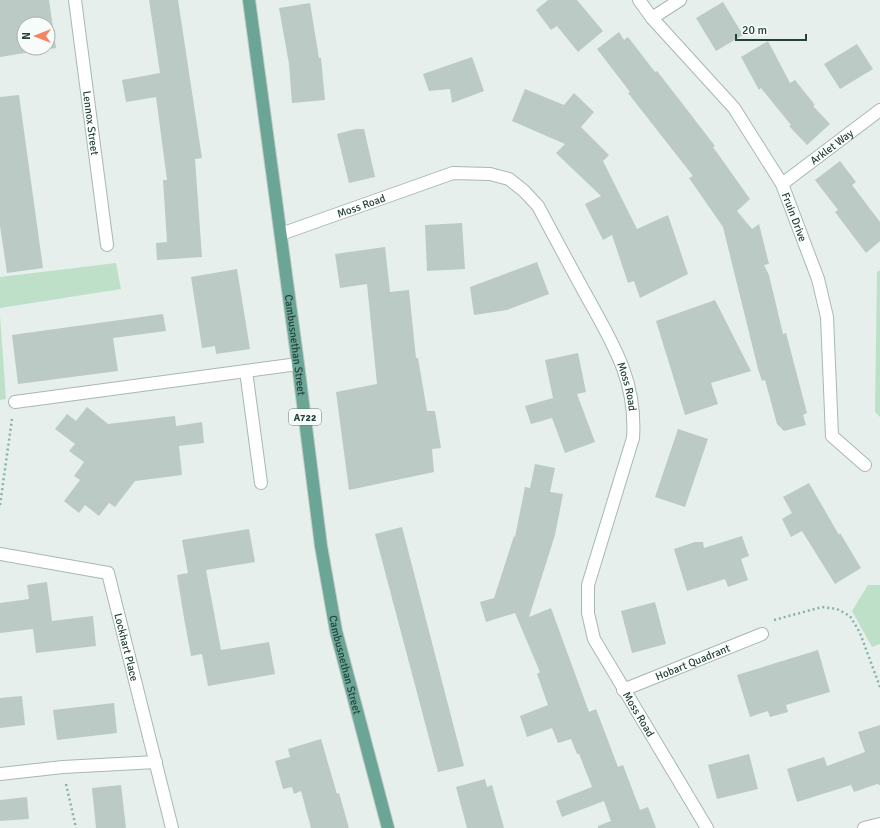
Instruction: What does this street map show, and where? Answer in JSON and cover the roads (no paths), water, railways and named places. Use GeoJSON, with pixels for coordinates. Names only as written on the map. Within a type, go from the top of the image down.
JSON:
{"type":"FeatureCollection","features":[{"type":"Feature","properties":{"kind":"main road","name":"Cambusnethan Street"},"geometry":{"type":"LineString","coordinates":[[249,0],[298,364],[320,546],[336,631],[388,828]]}},
{"type":"Feature","properties":{"kind":"street","name":"Lennox Street"},"geometry":{"type":"LineString","coordinates":[[75,0],[107,245]]}},
{"type":"Feature","properties":{"kind":"street","name":"Fruin Drive"},"geometry":{"type":"LineString","coordinates":[[639,0],[652,18],[734,108],[782,184],[818,278],[827,317],[832,436],[864,465]]}},
{"type":"Feature","properties":{"kind":"street"},"geometry":{"type":"LineString","coordinates":[[652,18],[680,0]]}},
{"type":"Feature","properties":{"kind":"street","name":"Arklet Way"},"geometry":{"type":"LineString","coordinates":[[782,184],[880,110]]}},
{"type":"Feature","properties":{"kind":"street","name":"Moss Road"},"geometry":{"type":"LineString","coordinates":[[281,234],[453,173],[490,174],[509,179],[524,191],[538,206],[624,366],[635,419],[633,438],[588,585],[588,613],[594,639],[623,690],[707,828]]}},
{"type":"Feature","properties":{"kind":"street"},"geometry":{"type":"LineString","coordinates":[[15,402],[298,364]]}},
{"type":"Feature","properties":{"kind":"street"},"geometry":{"type":"LineString","coordinates":[[246,371],[261,483]]}},
{"type":"Feature","properties":{"kind":"street","name":"Lockhart Place"},"geometry":{"type":"LineString","coordinates":[[0,554],[108,573],[172,828]]}},
{"type":"Feature","properties":{"kind":"street","name":"Hobart Quadrant"},"geometry":{"type":"LineString","coordinates":[[623,690],[762,634]]}},
{"type":"Feature","properties":{"kind":"street"},"geometry":{"type":"LineString","coordinates":[[0,774],[63,767],[156,762]]}},
{"type":"Feature","properties":{"kind":"street"},"geometry":{"type":"LineString","coordinates":[[864,828],[880,824]]}}]}
